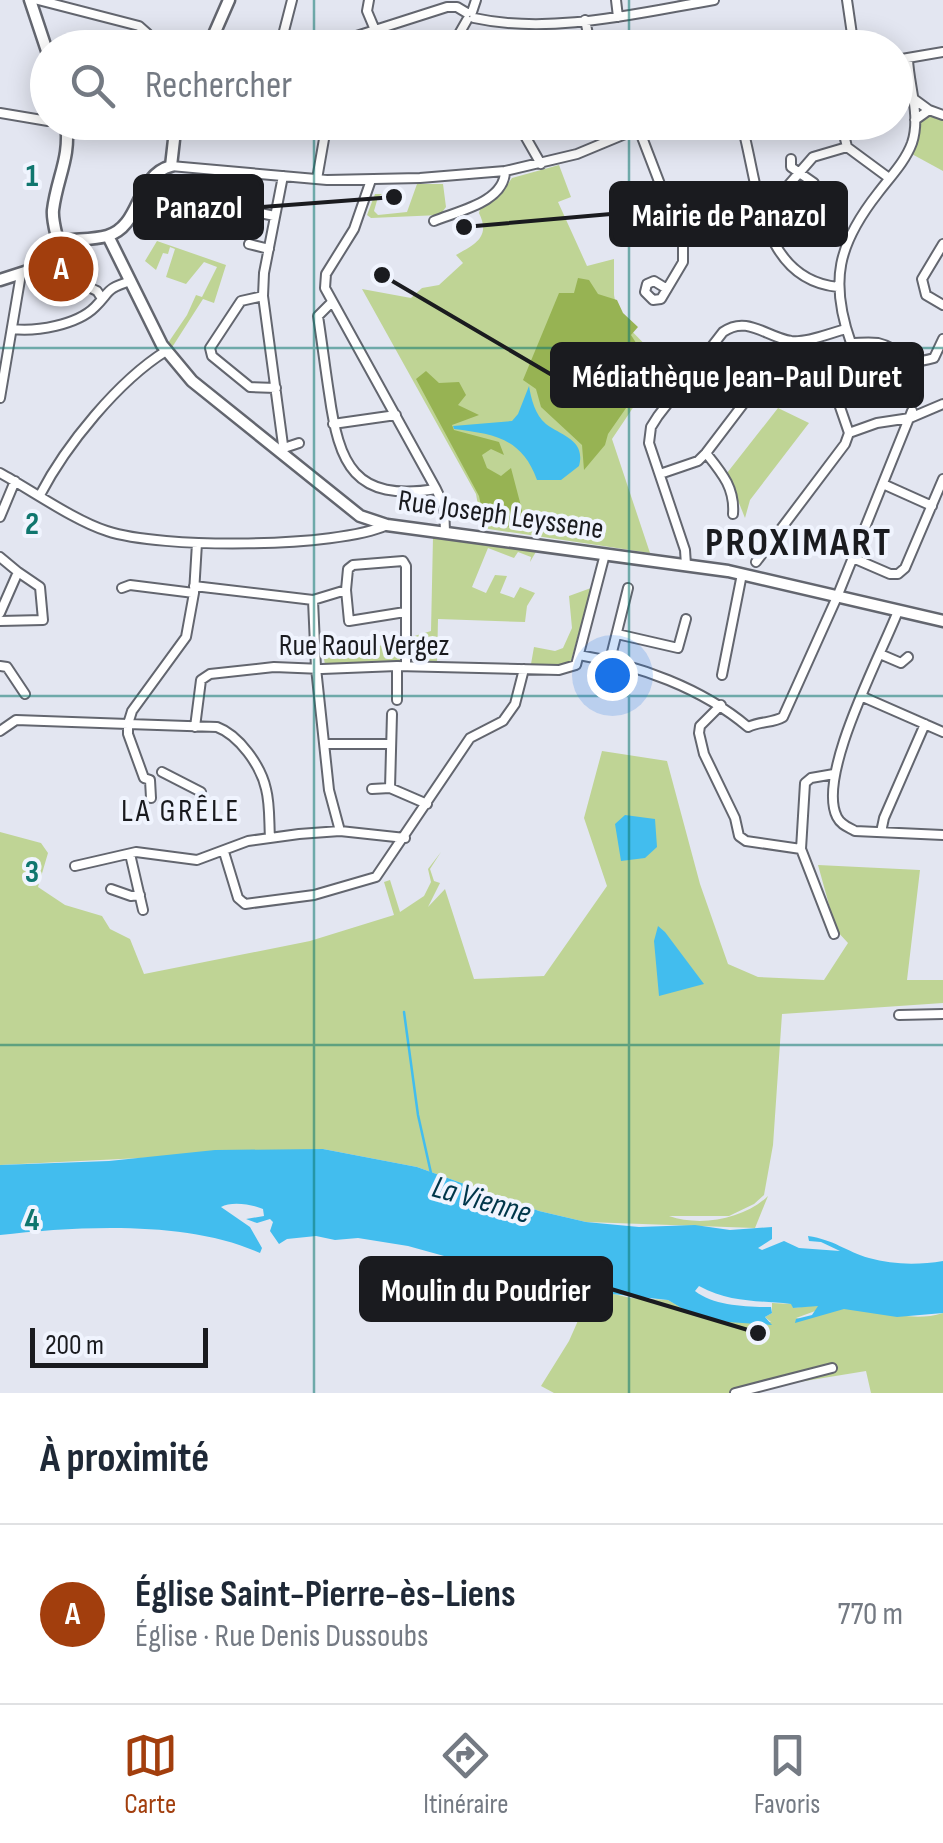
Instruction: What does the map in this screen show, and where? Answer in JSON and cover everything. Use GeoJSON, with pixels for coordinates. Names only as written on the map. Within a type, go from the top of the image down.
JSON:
{"type":"FeatureCollection","features":[{"type":"Feature","properties":{"kind":"street"},"geometry":{"type":"LineString","coordinates":[[41,30],[33,0],[144,30]]}},
{"type":"Feature","properties":{"kind":"street"},"geometry":{"type":"LineString","coordinates":[[216,30],[229,0]]}},
{"type":"Feature","properties":{"kind":"street"},"geometry":{"type":"LineString","coordinates":[[284,30],[292,0]]}},
{"type":"Feature","properties":{"kind":"street"},"geometry":{"type":"LineString","coordinates":[[369,0],[368,11],[375,30],[450,3],[470,16],[524,23],[618,17],[714,0]]}},
{"type":"Feature","properties":{"kind":"street"},"geometry":{"type":"LineString","coordinates":[[462,30],[476,0]]}},
{"type":"Feature","properties":{"kind":"street"},"geometry":{"type":"LineString","coordinates":[[616,0],[618,17]]}},
{"type":"Feature","properties":{"kind":"street"},"geometry":{"type":"LineString","coordinates":[[847,0],[851,30]]}},
{"type":"Feature","properties":{"kind":"street"},"geometry":{"type":"LineString","coordinates":[[584,20],[587,30]]}},
{"type":"Feature","properties":{"kind":"street"},"geometry":{"type":"LineString","coordinates":[[913,58],[943,52]]}},
{"type":"Feature","properties":{"kind":"street"},"geometry":{"type":"LineString","coordinates":[[913,92],[913,134]]}},
{"type":"Feature","properties":{"kind":"street"},"geometry":{"type":"LineString","coordinates":[[914,99],[943,116]]}},
{"type":"Feature","properties":{"kind":"street"},"geometry":{"type":"LineString","coordinates":[[915,120],[928,110]]}},
{"type":"Feature","properties":{"kind":"street"},"geometry":{"type":"LineString","coordinates":[[0,113],[30,118]]}},
{"type":"Feature","properties":{"kind":"street"},"geometry":{"type":"LineString","coordinates":[[58,242],[53,211],[65,168],[68,140]]}},
{"type":"Feature","properties":{"kind":"street"},"geometry":{"type":"LineString","coordinates":[[171,166],[174,140]]}},
{"type":"Feature","properties":{"kind":"street"},"geometry":{"type":"LineString","coordinates":[[317,180],[324,140]]}},
{"type":"Feature","properties":{"kind":"street"},"geometry":{"type":"LineString","coordinates":[[527,140],[541,164]]}},
{"type":"Feature","properties":{"kind":"street"},"geometry":{"type":"LineString","coordinates":[[0,280],[22,274],[58,242],[108,236],[124,226],[152,175],[171,166],[317,180],[371,180],[505,171],[577,154],[606,140]]}},
{"type":"Feature","properties":{"kind":"street"},"geometry":{"type":"LineString","coordinates":[[642,140],[683,244],[684,262],[667,289]]}},
{"type":"Feature","properties":{"kind":"street"},"geometry":{"type":"LineString","coordinates":[[746,140],[772,244],[787,265],[810,278],[838,286]]}},
{"type":"Feature","properties":{"kind":"street"},"geometry":{"type":"LineString","coordinates":[[845,140],[846,146],[890,178]]}},
{"type":"Feature","properties":{"kind":"street"},"geometry":{"type":"LineString","coordinates":[[722,676],[756,562],[845,444],[849,433],[840,407],[849,378],[851,343],[838,286],[839,262],[849,236],[912,140]]}},
{"type":"Feature","properties":{"kind":"street"},"geometry":{"type":"LineString","coordinates":[[760,196],[786,188],[813,157],[846,146]]}},
{"type":"Feature","properties":{"kind":"street"},"geometry":{"type":"LineString","coordinates":[[791,159],[798,174],[814,183]]}},
{"type":"Feature","properties":{"kind":"street"},"geometry":{"type":"LineString","coordinates":[[434,221],[498,192],[505,182],[505,171]]}},
{"type":"Feature","properties":{"kind":"street"},"geometry":{"type":"LineString","coordinates":[[283,176],[263,296],[281,448],[299,443]]}},
{"type":"Feature","properties":{"kind":"street"},"geometry":{"type":"LineString","coordinates":[[371,180],[354,229],[326,274],[324,288],[436,489],[444,506],[446,531]]}},
{"type":"Feature","properties":{"kind":"street"},"geometry":{"type":"LineString","coordinates":[[240,209],[275,216]]}},
{"type":"Feature","properties":{"kind":"street","name":"Rue Joseph Leyssene"},"geometry":{"type":"LineString","coordinates":[[108,236],[166,351],[192,381],[281,448],[340,500],[372,521],[749,576],[943,621]]}},
{"type":"Feature","properties":{"kind":"street"},"geometry":{"type":"LineString","coordinates":[[76,239],[81,276],[100,296]]}},
{"type":"Feature","properties":{"kind":"street"},"geometry":{"type":"LineString","coordinates":[[249,244],[268,249]]}},
{"type":"Feature","properties":{"kind":"street"},"geometry":{"type":"LineString","coordinates":[[943,244],[922,279],[926,295],[943,305]]}},
{"type":"Feature","properties":{"kind":"street"},"geometry":{"type":"LineString","coordinates":[[0,398],[22,274]]}},
{"type":"Feature","properties":{"kind":"street"},"geometry":{"type":"LineString","coordinates":[[12,328],[46,329],[96,306],[100,296],[111,287],[132,281]]}},
{"type":"Feature","properties":{"kind":"street"},"geometry":{"type":"LineString","coordinates":[[263,296],[241,301],[210,348],[212,356],[250,387],[276,388]]}},
{"type":"Feature","properties":{"kind":"street"},"geometry":{"type":"LineString","coordinates":[[332,302],[318,316],[333,424],[344,460],[379,488],[409,493],[436,489]]}},
{"type":"Feature","properties":{"kind":"street"},"geometry":{"type":"LineString","coordinates":[[686,565],[649,443],[652,426],[731,326],[744,324],[791,341],[846,329]]}},
{"type":"Feature","properties":{"kind":"street"},"geometry":{"type":"LineString","coordinates":[[851,343],[876,343],[908,362],[918,363],[934,358],[943,340]]}},
{"type":"Feature","properties":{"kind":"street"},"geometry":{"type":"LineString","coordinates":[[660,474],[698,461],[706,454],[791,341]]}},
{"type":"Feature","properties":{"kind":"street"},"geometry":{"type":"LineString","coordinates":[[40,495],[61,460],[131,376],[166,351]]}},
{"type":"Feature","properties":{"kind":"street"},"geometry":{"type":"LineString","coordinates":[[849,433],[943,404]]}},
{"type":"Feature","properties":{"kind":"street"},"geometry":{"type":"LineString","coordinates":[[333,424],[396,415]]}},
{"type":"Feature","properties":{"kind":"street"},"geometry":{"type":"LineString","coordinates":[[605,554],[578,655],[610,660],[721,705],[748,727],[764,719],[776,721],[783,717],[836,597],[911,415]]}},
{"type":"Feature","properties":{"kind":"street"},"geometry":{"type":"LineString","coordinates":[[706,454],[728,480],[734,514]]}},
{"type":"Feature","properties":{"kind":"street"},"geometry":{"type":"LineString","coordinates":[[0,473],[111,533],[197,543],[279,542],[364,532],[387,525]]}},
{"type":"Feature","properties":{"kind":"street"},"geometry":{"type":"LineString","coordinates":[[853,558],[890,574],[905,568],[943,480]]}},
{"type":"Feature","properties":{"kind":"street"},"geometry":{"type":"LineString","coordinates":[[0,517],[15,481]]}},
{"type":"Feature","properties":{"kind":"street"},"geometry":{"type":"LineString","coordinates":[[883,484],[932,506]]}},
{"type":"Feature","properties":{"kind":"street"},"geometry":{"type":"LineString","coordinates":[[364,532],[372,521]]}},
{"type":"Feature","properties":{"kind":"street"},"geometry":{"type":"LineString","coordinates":[[150,780],[144,778],[128,724],[132,710],[186,637],[197,543]]}},
{"type":"Feature","properties":{"kind":"street"},"geometry":{"type":"LineString","coordinates":[[0,557],[40,587],[44,620],[0,621]]}},
{"type":"Feature","properties":{"kind":"street"},"geometry":{"type":"LineString","coordinates":[[397,700],[405,612],[406,566],[403,561],[353,564],[348,569],[350,621],[405,612]]}},
{"type":"Feature","properties":{"kind":"street"},"geometry":{"type":"LineString","coordinates":[[0,613],[18,572]]}},
{"type":"Feature","properties":{"kind":"street"},"geometry":{"type":"LineString","coordinates":[[122,588],[130,585],[313,600],[346,590]]}},
{"type":"Feature","properties":{"kind":"street"},"geometry":{"type":"LineString","coordinates":[[610,660],[628,588]]}},
{"type":"Feature","properties":{"kind":"street"},"geometry":{"type":"LineString","coordinates":[[313,600],[316,668],[332,809],[340,831]]}},
{"type":"Feature","properties":{"kind":"street"},"geometry":{"type":"LineString","coordinates":[[898,612],[836,762],[836,815],[844,826],[855,831],[942,832]]}},
{"type":"Feature","properties":{"kind":"street"},"geometry":{"type":"LineString","coordinates":[[616,634],[678,648],[686,619]]}},
{"type":"Feature","properties":{"kind":"street"},"geometry":{"type":"LineString","coordinates":[[880,654],[901,662],[908,658]]}},
{"type":"Feature","properties":{"kind":"street","name":"Rue Raoul Vergez"},"geometry":{"type":"LineString","coordinates":[[195,727],[201,680],[210,674],[274,667],[559,670],[576,665],[578,655]]}},
{"type":"Feature","properties":{"kind":"street"},"geometry":{"type":"LineString","coordinates":[[0,666],[7,667],[25,694]]}},
{"type":"Feature","properties":{"kind":"street"},"geometry":{"type":"LineString","coordinates":[[224,852],[238,898],[245,904],[314,894],[376,876],[470,738],[502,720],[515,704],[524,669]]}},
{"type":"Feature","properties":{"kind":"street"},"geometry":{"type":"LineString","coordinates":[[863,696],[943,732]]}},
{"type":"Feature","properties":{"kind":"street"},"geometry":{"type":"LineString","coordinates":[[721,705],[698,733],[739,836],[761,844],[801,848]]}},
{"type":"Feature","properties":{"kind":"street"},"geometry":{"type":"LineString","coordinates":[[390,788],[392,714]]}},
{"type":"Feature","properties":{"kind":"street"},"geometry":{"type":"LineString","coordinates":[[0,731],[16,720],[217,727],[230,732],[258,768],[266,788],[270,838]]}},
{"type":"Feature","properties":{"kind":"street"},"geometry":{"type":"LineString","coordinates":[[881,832],[925,724]]}},
{"type":"Feature","properties":{"kind":"street"},"geometry":{"type":"LineString","coordinates":[[325,744],[391,744]]}},
{"type":"Feature","properties":{"kind":"street"},"geometry":{"type":"LineString","coordinates":[[138,759],[201,792]]}},
{"type":"Feature","properties":{"kind":"street"},"geometry":{"type":"LineString","coordinates":[[150,780],[162,772]]}},
{"type":"Feature","properties":{"kind":"street"},"geometry":{"type":"LineString","coordinates":[[834,774],[804,783],[801,848],[834,934]]}},
{"type":"Feature","properties":{"kind":"street"},"geometry":{"type":"LineString","coordinates":[[150,780],[152,798]]}},
{"type":"Feature","properties":{"kind":"street"},"geometry":{"type":"LineString","coordinates":[[372,788],[390,788],[427,804]]}},
{"type":"Feature","properties":{"kind":"street"},"geometry":{"type":"LineString","coordinates":[[75,866],[130,854],[198,860],[248,841],[340,831],[405,838]]}},
{"type":"Feature","properties":{"kind":"street"},"geometry":{"type":"LineString","coordinates":[[130,854],[143,910]]}},
{"type":"Feature","properties":{"kind":"street"},"geometry":{"type":"LineString","coordinates":[[110,889],[140,895]]}},
{"type":"Feature","properties":{"kind":"street"},"geometry":{"type":"LineString","coordinates":[[899,1015],[943,1014]]}},
{"type":"Feature","properties":{"kind":"street"},"geometry":{"type":"LineString","coordinates":[[735,1393],[832,1368]]}},
{"type":"Feature","properties":{"kind":"green space"},"geometry":{"type":"Polygon","coordinates":[[[927,114],[943,118],[943,171],[910,153],[919,120],[927,114]]]}},
{"type":"Feature","properties":{"kind":"green space"},"geometry":{"type":"Polygon","coordinates":[[[559,165],[571,197],[558,202],[587,266],[614,259],[618,317],[663,363],[612,439],[650,553],[482,528],[476,494],[362,289],[411,298],[422,288],[439,285],[463,263],[456,255],[482,234],[481,205],[501,194],[512,178],[559,165]]]}},
{"type":"Feature","properties":{"kind":"green space"},"geometry":{"type":"Polygon","coordinates":[[[417,184],[443,184],[446,207],[440,215],[371,218],[367,215],[375,194],[382,194],[374,211],[378,215],[407,212],[417,184]]]}},
{"type":"Feature","properties":{"kind":"green space"},"geometry":{"type":"Polygon","coordinates":[[[157,241],[226,265],[214,303],[203,299],[171,349],[168,343],[196,295],[202,297],[217,267],[204,262],[186,284],[166,277],[175,249],[170,247],[168,254],[163,253],[156,270],[145,261],[157,241]]]}},
{"type":"Feature","properties":{"kind":"green space"},"geometry":{"type":"Polygon","coordinates":[[[578,278],[589,280],[598,294],[617,300],[623,313],[638,327],[631,335],[638,346],[663,355],[608,434],[605,445],[584,470],[582,445],[541,407],[536,389],[523,380],[559,293],[574,293],[578,278]]]}},
{"type":"Feature","properties":{"kind":"green space"},"geometry":{"type":"Polygon","coordinates":[[[426,371],[439,383],[459,382],[466,395],[458,405],[479,415],[452,425],[454,430],[499,442],[504,455],[491,449],[482,455],[487,468],[501,476],[511,468],[522,510],[522,528],[485,525],[479,496],[416,379],[426,371]]]}},
{"type":"Feature","properties":{"kind":"green space"},"geometry":{"type":"Polygon","coordinates":[[[778,408],[809,423],[750,500],[745,518],[727,473],[778,408]]]}},
{"type":"Feature","properties":{"kind":"green space"},"geometry":{"type":"Polygon","coordinates":[[[433,537],[537,550],[530,562],[531,557],[518,552],[514,558],[488,548],[472,587],[486,593],[495,575],[507,576],[500,593],[514,598],[520,587],[535,593],[527,606],[525,622],[438,619],[437,664],[325,665],[323,653],[385,645],[431,631],[433,537]]]}},
{"type":"Feature","properties":{"kind":"green space"},"geometry":{"type":"Polygon","coordinates":[[[591,588],[571,661],[558,666],[531,664],[534,647],[555,651],[563,648],[572,628],[569,596],[591,588]]]}},
{"type":"Feature","properties":{"kind":"green space"},"geometry":{"type":"Polygon","coordinates":[[[602,751],[667,761],[700,884],[728,964],[758,977],[824,980],[848,943],[836,930],[818,865],[920,870],[907,980],[943,980],[943,1003],[782,1014],[773,1145],[764,1195],[729,1216],[669,1216],[695,1221],[721,1219],[747,1210],[768,1196],[755,1228],[586,1222],[539,1211],[417,1167],[323,1149],[0,1165],[0,832],[41,843],[48,853],[38,887],[65,905],[102,916],[110,929],[130,939],[144,974],[310,941],[394,915],[384,882],[390,880],[400,912],[424,896],[431,882],[428,869],[441,852],[430,869],[434,881],[440,883],[428,907],[445,889],[474,979],[544,976],[607,886],[584,818],[602,751]]]}},
{"type":"Feature","properties":{"kind":"green space"},"geometry":{"type":"Polygon","coordinates":[[[592,1289],[631,1298],[668,1300],[696,1316],[728,1322],[771,1322],[765,1317],[772,1313],[772,1303],[792,1304],[793,1308],[818,1305],[818,1310],[796,1318],[802,1319],[841,1309],[918,1317],[943,1313],[943,1393],[871,1393],[866,1371],[732,1393],[554,1393],[541,1386],[569,1341],[592,1289]]]}},
{"type":"Feature","properties":{"kind":"water"},"geometry":{"type":"Polygon","coordinates":[[[529,386],[542,420],[579,450],[579,466],[561,480],[537,480],[523,455],[505,441],[454,429],[453,426],[512,421],[529,386]]]}},
{"type":"Feature","properties":{"kind":"water"},"geometry":{"type":"Polygon","coordinates":[[[625,815],[655,819],[657,847],[645,858],[621,861],[615,824],[625,815]]]}},
{"type":"Feature","properties":{"kind":"water"},"geometry":{"type":"Polygon","coordinates":[[[658,926],[704,984],[659,996],[654,941],[658,926]]]}},
{"type":"Feature","properties":{"kind":"water","name":"La Vienne"},"geometry":{"type":"Polygon","coordinates":[[[323,1149],[417,1167],[539,1211],[586,1222],[639,1227],[695,1225],[730,1230],[772,1227],[772,1239],[758,1248],[784,1241],[799,1248],[840,1251],[809,1241],[808,1236],[878,1260],[906,1264],[943,1261],[943,1313],[897,1317],[844,1309],[795,1323],[796,1319],[812,1315],[818,1306],[793,1308],[791,1304],[733,1298],[699,1286],[695,1291],[721,1303],[771,1307],[772,1313],[765,1317],[772,1325],[728,1322],[695,1316],[668,1300],[612,1294],[604,1297],[600,1290],[545,1284],[408,1246],[316,1236],[287,1239],[279,1244],[270,1231],[270,1219],[257,1223],[246,1219],[264,1216],[263,1209],[242,1204],[221,1207],[250,1227],[262,1248],[260,1253],[231,1242],[167,1230],[63,1229],[0,1235],[0,1165],[109,1161],[215,1150],[323,1149]]]}},
{"type":"Feature","properties":{"kind":"waterway","name":"La Vienne"},"geometry":{"type":"LineString","coordinates":[[404,1012],[418,1115],[431,1173]]}},
{"type":"Feature","properties":{"kind":"place","name":"Panazol"},"geometry":{"type":"Point","coordinates":[394,197]}},
{"type":"Feature","properties":{"kind":"place","name":"Mairie de Panazol"},"geometry":{"type":"Point","coordinates":[464,227]}},
{"type":"Feature","properties":{"kind":"place","name":"Église Saint-Pierre-ès-Liens"},"geometry":{"type":"Point","coordinates":[61,269]}},
{"type":"Feature","properties":{"kind":"place","name":"Médiathèque Jean-Paul Duret"},"geometry":{"type":"Point","coordinates":[382,275]}},
{"type":"Feature","properties":{"kind":"place","name":"Moulin du Poudrier"},"geometry":{"type":"Point","coordinates":[758,1333]}},
{"type":"Feature","properties":{"kind":"district","name":"PROXIMART"},"geometry":{"type":"Point","coordinates":[799,541]}},
{"type":"Feature","properties":{"kind":"district","name":"LA GRÊLE"},"geometry":{"type":"Point","coordinates":[181,810]}}]}
